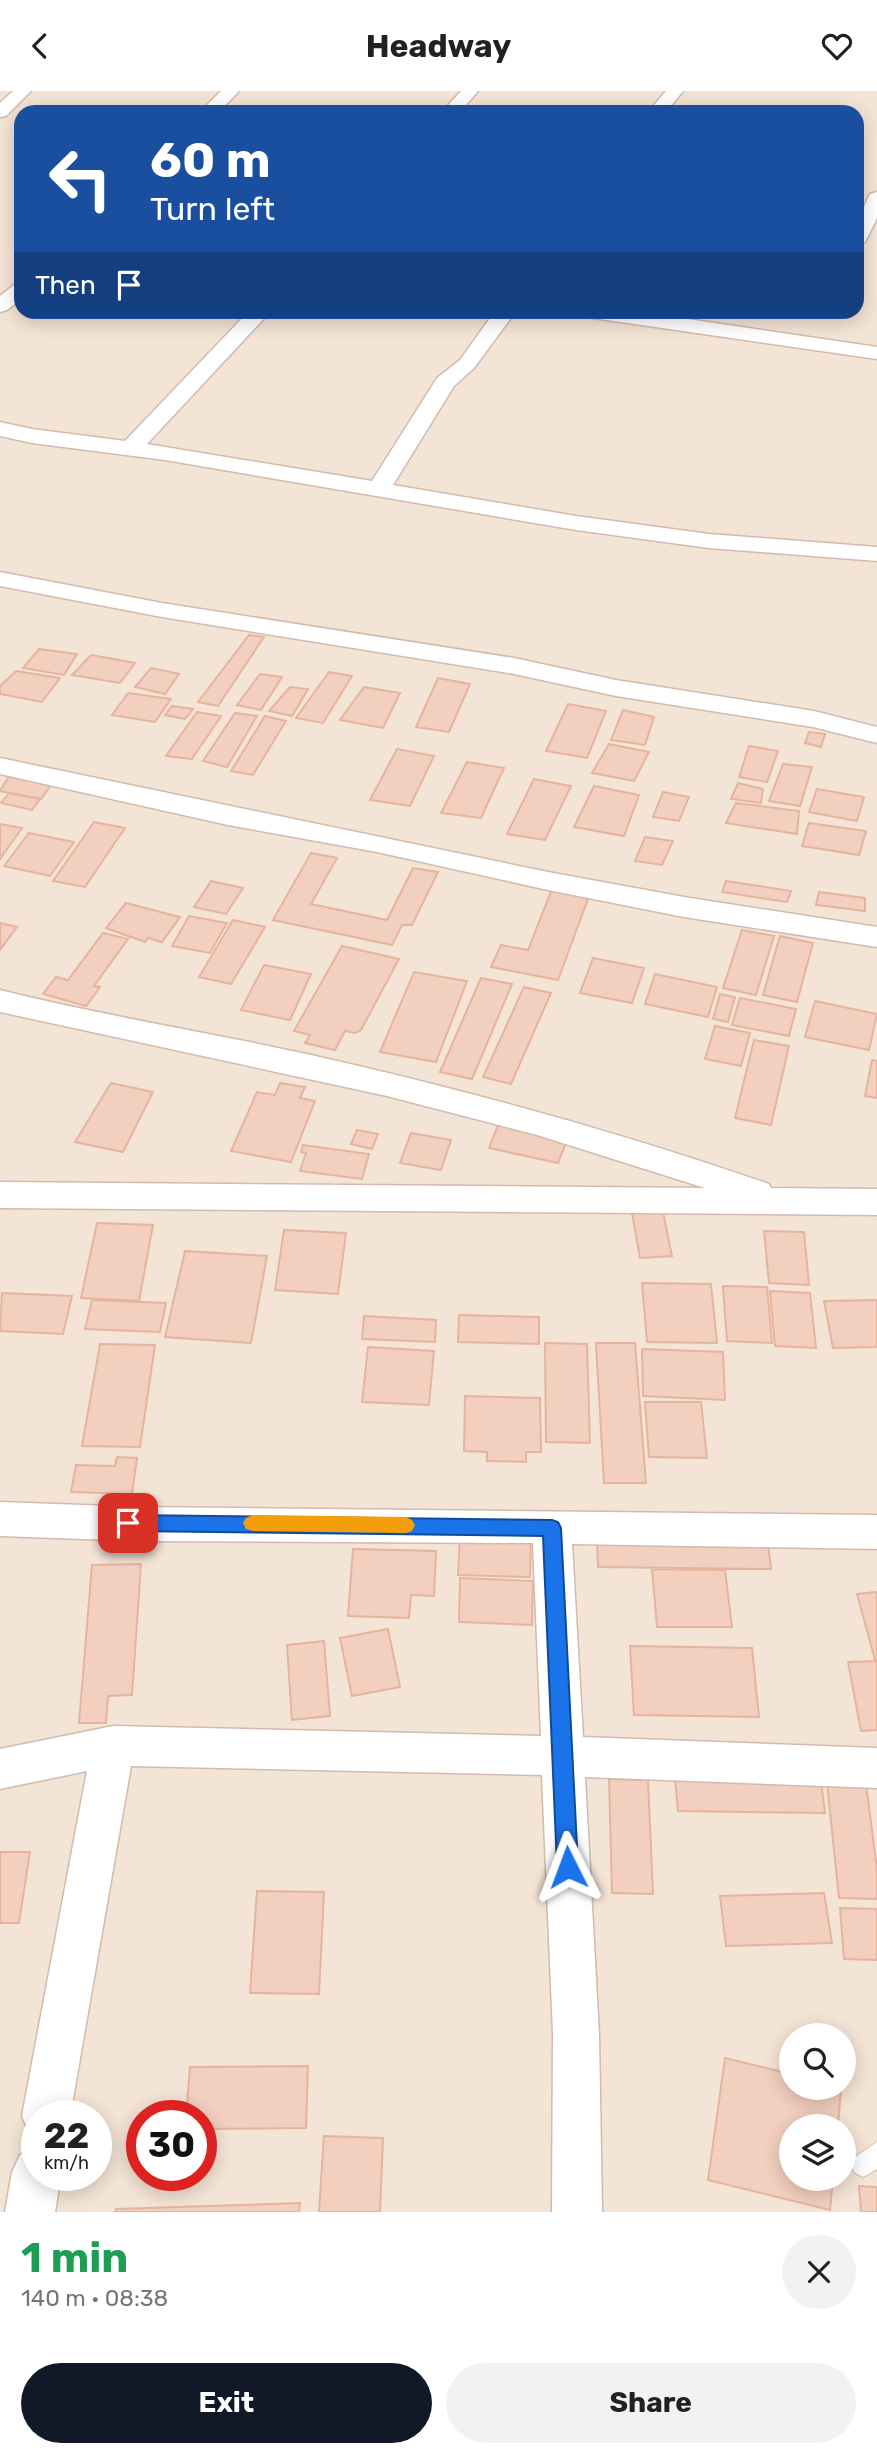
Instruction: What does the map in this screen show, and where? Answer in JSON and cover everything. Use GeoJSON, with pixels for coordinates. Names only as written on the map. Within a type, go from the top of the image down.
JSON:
{"type":"FeatureCollection","features":[{"type":"Feature","properties":{"kind":"street"},"geometry":{"type":"LineString","coordinates":[[0,112],[23,91]]}},
{"type":"Feature","properties":{"kind":"street"},"geometry":{"type":"LineString","coordinates":[[216,105],[231,91]]}},
{"type":"Feature","properties":{"kind":"street"},"geometry":{"type":"LineString","coordinates":[[457,105],[470,91]]}},
{"type":"Feature","properties":{"kind":"street"},"geometry":{"type":"LineString","coordinates":[[663,105],[675,91]]}},
{"type":"Feature","properties":{"kind":"street"},"geometry":{"type":"LineString","coordinates":[[864,225],[877,198]]}},
{"type":"Feature","properties":{"kind":"street"},"geometry":{"type":"LineString","coordinates":[[131,448],[253,319]]}},
{"type":"Feature","properties":{"kind":"street"},"geometry":{"type":"LineString","coordinates":[[377,491],[445,383],[467,364],[500,319]]}},
{"type":"Feature","properties":{"kind":"street"},"geometry":{"type":"LineString","coordinates":[[650,319],[743,336],[877,353]]}},
{"type":"Feature","properties":{"kind":"street"},"geometry":{"type":"LineString","coordinates":[[0,429],[32,436],[131,448],[576,523],[709,541],[877,554]]}},
{"type":"Feature","properties":{"kind":"street"},"geometry":{"type":"LineString","coordinates":[[0,579],[162,610],[514,666],[616,688],[814,719],[877,735]]}},
{"type":"Feature","properties":{"kind":"street"},"geometry":{"type":"LineString","coordinates":[[0,766],[228,816],[422,852],[548,881],[684,907],[877,937]]}},
{"type":"Feature","properties":{"kind":"street"},"geometry":{"type":"LineString","coordinates":[[0,1001],[162,1034],[521,1120],[676,1164],[780,1202]]}},
{"type":"Feature","properties":{"kind":"street"},"geometry":{"type":"LineString","coordinates":[[0,1195],[877,1202]]}},
{"type":"Feature","properties":{"kind":"street"},"geometry":{"type":"LineString","coordinates":[[0,1519],[48,1517],[154,1524],[359,1524],[877,1532]]}},
{"type":"Feature","properties":{"kind":"street"},"geometry":{"type":"LineString","coordinates":[[552,1528],[576,2034],[577,2212]]}},
{"type":"Feature","properties":{"kind":"street"},"geometry":{"type":"LineString","coordinates":[[49,2100],[113,1746]]}},
{"type":"Feature","properties":{"kind":"street"},"geometry":{"type":"LineString","coordinates":[[0,1769],[113,1746],[563,1756],[877,1768]]}},
{"type":"Feature","properties":{"kind":"street"},"geometry":{"type":"LineString","coordinates":[[30,2212],[34,2191]]}},
{"type":"Feature","properties":{"kind":"shaded area"},"geometry":{"type":"Polygon","coordinates":[[[0,91],[877,91],[877,2212],[0,2212],[0,91]]]}},
{"type":"Feature","properties":{"kind":"building"},"geometry":{"type":"Polygon","coordinates":[[[249,635],[264,637],[218,706],[198,702],[249,635]]]}},
{"type":"Feature","properties":{"kind":"building"},"geometry":{"type":"Polygon","coordinates":[[[39,649],[77,654],[64,675],[23,668],[39,649]]]}},
{"type":"Feature","properties":{"kind":"building"},"geometry":{"type":"Polygon","coordinates":[[[91,655],[135,663],[120,683],[72,675],[91,655]]]}},
{"type":"Feature","properties":{"kind":"building"},"geometry":{"type":"Polygon","coordinates":[[[151,668],[179,674],[165,694],[135,687],[151,668]]]}},
{"type":"Feature","properties":{"kind":"building"},"geometry":{"type":"Polygon","coordinates":[[[16,671],[60,678],[42,702],[0,694],[0,686],[16,671]]]}},
{"type":"Feature","properties":{"kind":"building"},"geometry":{"type":"Polygon","coordinates":[[[329,672],[352,676],[323,723],[296,718],[329,672]]]}},
{"type":"Feature","properties":{"kind":"building"},"geometry":{"type":"Polygon","coordinates":[[[260,674],[282,677],[261,710],[237,705],[260,674]]]}},
{"type":"Feature","properties":{"kind":"building"},"geometry":{"type":"Polygon","coordinates":[[[438,678],[470,684],[449,732],[416,727],[438,678]]]}},
{"type":"Feature","properties":{"kind":"building"},"geometry":{"type":"Polygon","coordinates":[[[290,687],[308,689],[292,716],[269,711],[290,687]]]}},
{"type":"Feature","properties":{"kind":"building"},"geometry":{"type":"Polygon","coordinates":[[[364,687],[400,693],[383,728],[340,720],[364,687]]]}},
{"type":"Feature","properties":{"kind":"building"},"geometry":{"type":"Polygon","coordinates":[[[128,693],[171,699],[155,722],[112,715],[128,693]]]}},
{"type":"Feature","properties":{"kind":"building"},"geometry":{"type":"Polygon","coordinates":[[[568,704],[606,711],[587,758],[546,751],[568,704]]]}},
{"type":"Feature","properties":{"kind":"building"},"geometry":{"type":"Polygon","coordinates":[[[172,706],[193,709],[185,719],[165,715],[172,706]]]}},
{"type":"Feature","properties":{"kind":"building"},"geometry":{"type":"Polygon","coordinates":[[[623,710],[654,717],[645,745],[611,740],[623,710]]]}},
{"type":"Feature","properties":{"kind":"building"},"geometry":{"type":"Polygon","coordinates":[[[197,712],[221,716],[192,759],[166,756],[197,712]]]}},
{"type":"Feature","properties":{"kind":"building"},"geometry":{"type":"Polygon","coordinates":[[[235,713],[257,716],[227,767],[203,761],[235,713]]]}},
{"type":"Feature","properties":{"kind":"building"},"geometry":{"type":"Polygon","coordinates":[[[265,716],[286,721],[253,775],[231,771],[265,716]]]}},
{"type":"Feature","properties":{"kind":"building"},"geometry":{"type":"Polygon","coordinates":[[[809,732],[825,734],[821,747],[805,743],[809,732]]]}},
{"type":"Feature","properties":{"kind":"building"},"geometry":{"type":"Polygon","coordinates":[[[609,744],[649,752],[634,781],[592,773],[609,744]]]}},
{"type":"Feature","properties":{"kind":"building"},"geometry":{"type":"Polygon","coordinates":[[[749,746],[778,751],[767,782],[739,777],[749,746]]]}},
{"type":"Feature","properties":{"kind":"building"},"geometry":{"type":"Polygon","coordinates":[[[397,749],[434,756],[410,806],[370,800],[397,749]]]}},
{"type":"Feature","properties":{"kind":"building"},"geometry":{"type":"Polygon","coordinates":[[[467,762],[504,768],[481,818],[441,813],[467,762]]]}},
{"type":"Feature","properties":{"kind":"building"},"geometry":{"type":"Polygon","coordinates":[[[783,764],[812,767],[800,806],[769,801],[783,764]]]}},
{"type":"Feature","properties":{"kind":"building"},"geometry":{"type":"Polygon","coordinates":[[[9,776],[52,784],[41,799],[0,791],[9,776]]]}},
{"type":"Feature","properties":{"kind":"building"},"geometry":{"type":"Polygon","coordinates":[[[534,779],[571,786],[545,840],[507,834],[534,779]]]}},
{"type":"Feature","properties":{"kind":"building"},"geometry":{"type":"Polygon","coordinates":[[[738,783],[763,789],[761,803],[731,799],[738,783]]]}},
{"type":"Feature","properties":{"kind":"building"},"geometry":{"type":"Polygon","coordinates":[[[594,786],[639,795],[624,836],[574,827],[594,786]]]}},
{"type":"Feature","properties":{"kind":"building"},"geometry":{"type":"Polygon","coordinates":[[[817,789],[864,797],[857,821],[809,812],[817,789]]]}},
{"type":"Feature","properties":{"kind":"building"},"geometry":{"type":"Polygon","coordinates":[[[663,792],[689,797],[679,821],[653,817],[663,792]]]}},
{"type":"Feature","properties":{"kind":"building"},"geometry":{"type":"Polygon","coordinates":[[[9,793],[40,799],[32,810],[1,803],[9,793]]]}},
{"type":"Feature","properties":{"kind":"building"},"geometry":{"type":"Polygon","coordinates":[[[736,803],[799,811],[797,834],[726,823],[736,803]]]}},
{"type":"Feature","properties":{"kind":"building"},"geometry":{"type":"Polygon","coordinates":[[[94,822],[125,828],[85,887],[53,881],[94,822]]]}},
{"type":"Feature","properties":{"kind":"building"},"geometry":{"type":"Polygon","coordinates":[[[809,823],[866,831],[859,855],[802,846],[809,823]]]}},
{"type":"Feature","properties":{"kind":"building"},"geometry":{"type":"Polygon","coordinates":[[[0,824],[22,828],[0,859],[0,824]]]}},
{"type":"Feature","properties":{"kind":"building"},"geometry":{"type":"Polygon","coordinates":[[[29,833],[74,842],[50,876],[4,866],[29,833]]]}},
{"type":"Feature","properties":{"kind":"building"},"geometry":{"type":"Polygon","coordinates":[[[645,837],[673,841],[662,865],[635,861],[645,837]]]}},
{"type":"Feature","properties":{"kind":"building"},"geometry":{"type":"Polygon","coordinates":[[[311,853],[337,858],[311,904],[387,920],[413,868],[438,872],[412,925],[402,925],[392,945],[273,920],[311,853]]]}},
{"type":"Feature","properties":{"kind":"building"},"geometry":{"type":"Polygon","coordinates":[[[211,881],[243,888],[226,914],[194,907],[211,881]]]}},
{"type":"Feature","properties":{"kind":"building"},"geometry":{"type":"Polygon","coordinates":[[[726,881],[791,891],[787,902],[722,892],[726,881]]]}},
{"type":"Feature","properties":{"kind":"building"},"geometry":{"type":"Polygon","coordinates":[[[552,889],[589,896],[558,980],[491,967],[501,945],[528,950],[552,889]]]}},
{"type":"Feature","properties":{"kind":"building"},"geometry":{"type":"Polygon","coordinates":[[[819,892],[865,898],[865,911],[816,905],[819,892]]]}},
{"type":"Feature","properties":{"kind":"building"},"geometry":{"type":"Polygon","coordinates":[[[126,903],[180,917],[162,942],[148,938],[145,942],[106,928],[126,903]]]}},
{"type":"Feature","properties":{"kind":"building"},"geometry":{"type":"Polygon","coordinates":[[[189,916],[227,923],[210,953],[172,946],[189,916]]]}},
{"type":"Feature","properties":{"kind":"building"},"geometry":{"type":"Polygon","coordinates":[[[233,920],[265,927],[231,984],[199,977],[233,920]]]}},
{"type":"Feature","properties":{"kind":"building"},"geometry":{"type":"Polygon","coordinates":[[[0,923],[17,927],[0,950],[0,923]]]}},
{"type":"Feature","properties":{"kind":"building"},"geometry":{"type":"Polygon","coordinates":[[[742,930],[774,936],[756,995],[723,988],[742,930]]]}},
{"type":"Feature","properties":{"kind":"building"},"geometry":{"type":"Polygon","coordinates":[[[103,933],[128,939],[94,986],[100,987],[86,1006],[43,994],[56,977],[68,980],[103,933]]]}},
{"type":"Feature","properties":{"kind":"building"},"geometry":{"type":"Polygon","coordinates":[[[780,936],[813,943],[797,1002],[763,995],[780,936]]]}},
{"type":"Feature","properties":{"kind":"building"},"geometry":{"type":"Polygon","coordinates":[[[342,946],[399,959],[361,1030],[355,1033],[345,1031],[335,1050],[305,1043],[310,1035],[294,1031],[342,946]]]}},
{"type":"Feature","properties":{"kind":"building"},"geometry":{"type":"Polygon","coordinates":[[[593,958],[644,968],[632,1003],[580,993],[593,958]]]}},
{"type":"Feature","properties":{"kind":"building"},"geometry":{"type":"Polygon","coordinates":[[[264,965],[311,974],[290,1020],[241,1010],[264,965]]]}},
{"type":"Feature","properties":{"kind":"building"},"geometry":{"type":"Polygon","coordinates":[[[414,972],[467,981],[436,1062],[380,1052],[414,972]]]}},
{"type":"Feature","properties":{"kind":"building"},"geometry":{"type":"Polygon","coordinates":[[[655,974],[717,987],[708,1017],[645,1004],[655,974]]]}},
{"type":"Feature","properties":{"kind":"building"},"geometry":{"type":"Polygon","coordinates":[[[481,978],[512,984],[472,1079],[440,1072],[481,978]]]}},
{"type":"Feature","properties":{"kind":"building"},"geometry":{"type":"Polygon","coordinates":[[[524,987],[551,993],[511,1084],[483,1077],[524,987]]]}},
{"type":"Feature","properties":{"kind":"building"},"geometry":{"type":"Polygon","coordinates":[[[720,994],[735,997],[728,1022],[713,1019],[720,994]]]}},
{"type":"Feature","properties":{"kind":"building"},"geometry":{"type":"Polygon","coordinates":[[[740,998],[796,1009],[789,1036],[732,1025],[740,998]]]}},
{"type":"Feature","properties":{"kind":"building"},"geometry":{"type":"Polygon","coordinates":[[[815,1001],[877,1014],[869,1050],[805,1037],[815,1001]]]}},
{"type":"Feature","properties":{"kind":"building"},"geometry":{"type":"Polygon","coordinates":[[[715,1026],[750,1033],[741,1066],[705,1059],[715,1026]]]}},
{"type":"Feature","properties":{"kind":"building"},"geometry":{"type":"Polygon","coordinates":[[[754,1040],[789,1046],[771,1125],[735,1118],[754,1040]]]}},
{"type":"Feature","properties":{"kind":"building"},"geometry":{"type":"Polygon","coordinates":[[[872,1060],[877,1061],[877,1098],[865,1096],[872,1060]]]}},
{"type":"Feature","properties":{"kind":"building"},"geometry":{"type":"Polygon","coordinates":[[[111,1083],[153,1092],[123,1152],[75,1142],[111,1083]]]}},
{"type":"Feature","properties":{"kind":"building"},"geometry":{"type":"Polygon","coordinates":[[[280,1083],[305,1087],[300,1098],[315,1101],[291,1162],[231,1151],[257,1092],[275,1095],[280,1083]]]}},
{"type":"Feature","properties":{"kind":"building"},"geometry":{"type":"Polygon","coordinates":[[[499,1123],[568,1138],[558,1163],[489,1148],[499,1123]]]}},
{"type":"Feature","properties":{"kind":"building"},"geometry":{"type":"Polygon","coordinates":[[[357,1130],[378,1134],[372,1149],[351,1144],[357,1130]]]}},
{"type":"Feature","properties":{"kind":"building"},"geometry":{"type":"Polygon","coordinates":[[[411,1133],[451,1140],[441,1170],[400,1163],[411,1133]]]}},
{"type":"Feature","properties":{"kind":"building"},"geometry":{"type":"Polygon","coordinates":[[[303,1145],[369,1154],[362,1179],[300,1171],[306,1153],[301,1152],[303,1145]]]}},
{"type":"Feature","properties":{"kind":"building"},"geometry":{"type":"Polygon","coordinates":[[[663,1212],[672,1256],[640,1258],[632,1213],[663,1212]]]}},
{"type":"Feature","properties":{"kind":"building"},"geometry":{"type":"Polygon","coordinates":[[[97,1223],[153,1225],[139,1301],[81,1298],[97,1223]]]}},
{"type":"Feature","properties":{"kind":"building"},"geometry":{"type":"Polygon","coordinates":[[[284,1230],[346,1233],[338,1294],[275,1290],[284,1230]]]}},
{"type":"Feature","properties":{"kind":"building"},"geometry":{"type":"Polygon","coordinates":[[[764,1231],[804,1232],[809,1285],[769,1283],[764,1231]]]}},
{"type":"Feature","properties":{"kind":"building"},"geometry":{"type":"Polygon","coordinates":[[[185,1251],[267,1256],[251,1343],[165,1337],[185,1251]]]}},
{"type":"Feature","properties":{"kind":"building"},"geometry":{"type":"Polygon","coordinates":[[[642,1283],[711,1284],[717,1343],[647,1342],[642,1283]]]}},
{"type":"Feature","properties":{"kind":"building"},"geometry":{"type":"Polygon","coordinates":[[[723,1286],[767,1287],[772,1343],[727,1341],[723,1286]]]}},
{"type":"Feature","properties":{"kind":"building"},"geometry":{"type":"Polygon","coordinates":[[[770,1291],[810,1293],[816,1348],[775,1346],[770,1291]]]}},
{"type":"Feature","properties":{"kind":"building"},"geometry":{"type":"Polygon","coordinates":[[[2,1293],[72,1296],[63,1334],[0,1331],[2,1293]]]}},
{"type":"Feature","properties":{"kind":"building"},"geometry":{"type":"Polygon","coordinates":[[[92,1300],[166,1303],[160,1332],[85,1329],[92,1300]]]}},
{"type":"Feature","properties":{"kind":"building"},"geometry":{"type":"Polygon","coordinates":[[[877,1300],[877,1347],[833,1348],[824,1301],[877,1300]]]}},
{"type":"Feature","properties":{"kind":"building"},"geometry":{"type":"Polygon","coordinates":[[[459,1315],[539,1317],[539,1344],[458,1342],[459,1315]]]}},
{"type":"Feature","properties":{"kind":"building"},"geometry":{"type":"Polygon","coordinates":[[[364,1316],[436,1320],[435,1342],[362,1339],[364,1316]]]}},
{"type":"Feature","properties":{"kind":"building"},"geometry":{"type":"Polygon","coordinates":[[[545,1343],[587,1344],[590,1443],[546,1442],[545,1343]]]}},
{"type":"Feature","properties":{"kind":"building"},"geometry":{"type":"Polygon","coordinates":[[[596,1343],[635,1343],[646,1483],[604,1483],[596,1343]]]}},
{"type":"Feature","properties":{"kind":"building"},"geometry":{"type":"Polygon","coordinates":[[[100,1344],[155,1345],[140,1447],[82,1446],[100,1344]]]}},
{"type":"Feature","properties":{"kind":"building"},"geometry":{"type":"Polygon","coordinates":[[[368,1347],[434,1351],[429,1405],[362,1402],[368,1347]]]}},
{"type":"Feature","properties":{"kind":"building"},"geometry":{"type":"Polygon","coordinates":[[[642,1349],[723,1352],[725,1400],[643,1396],[642,1349]]]}},
{"type":"Feature","properties":{"kind":"building"},"geometry":{"type":"Polygon","coordinates":[[[465,1396],[540,1398],[541,1452],[526,1452],[526,1462],[487,1461],[487,1452],[464,1451],[465,1396]]]}},
{"type":"Feature","properties":{"kind":"building"},"geometry":{"type":"Polygon","coordinates":[[[645,1402],[701,1402],[707,1458],[649,1457],[645,1402]]]}},
{"type":"Feature","properties":{"kind":"building"},"geometry":{"type":"Polygon","coordinates":[[[117,1457],[137,1458],[132,1494],[71,1492],[76,1465],[115,1466],[117,1457]]]}},
{"type":"Feature","properties":{"kind":"building"},"geometry":{"type":"Polygon","coordinates":[[[460,1532],[531,1535],[530,1577],[458,1575],[460,1532]]]}},
{"type":"Feature","properties":{"kind":"building"},"geometry":{"type":"Polygon","coordinates":[[[597,1541],[768,1543],[771,1569],[598,1567],[597,1541]]]}},
{"type":"Feature","properties":{"kind":"building"},"geometry":{"type":"Polygon","coordinates":[[[353,1549],[436,1551],[434,1596],[411,1595],[409,1618],[348,1616],[353,1549]]]}},
{"type":"Feature","properties":{"kind":"building"},"geometry":{"type":"Polygon","coordinates":[[[141,1564],[132,1695],[108,1696],[106,1723],[79,1723],[92,1565],[141,1564]]]}},
{"type":"Feature","properties":{"kind":"building"},"geometry":{"type":"Polygon","coordinates":[[[652,1569],[725,1570],[732,1627],[657,1627],[652,1569]]]}},
{"type":"Feature","properties":{"kind":"building"},"geometry":{"type":"Polygon","coordinates":[[[460,1578],[533,1581],[532,1625],[459,1622],[460,1578]]]}},
{"type":"Feature","properties":{"kind":"building"},"geometry":{"type":"Polygon","coordinates":[[[877,1592],[877,1660],[875,1660],[857,1594],[877,1592]]]}},
{"type":"Feature","properties":{"kind":"building"},"geometry":{"type":"Polygon","coordinates":[[[388,1629],[400,1687],[352,1696],[340,1638],[388,1629]]]}},
{"type":"Feature","properties":{"kind":"building"},"geometry":{"type":"Polygon","coordinates":[[[324,1641],[330,1716],[292,1720],[287,1645],[324,1641]]]}},
{"type":"Feature","properties":{"kind":"building"},"geometry":{"type":"Polygon","coordinates":[[[630,1646],[752,1648],[759,1717],[634,1715],[630,1646]]]}},
{"type":"Feature","properties":{"kind":"building"},"geometry":{"type":"Polygon","coordinates":[[[877,1661],[877,1730],[861,1731],[848,1662],[877,1661]]]}},
{"type":"Feature","properties":{"kind":"building"},"geometry":{"type":"Polygon","coordinates":[[[609,1779],[648,1780],[653,1894],[612,1893],[609,1779]]]}},
{"type":"Feature","properties":{"kind":"building"},"geometry":{"type":"Polygon","coordinates":[[[675,1779],[821,1781],[825,1813],[678,1811],[675,1779]]]}},
{"type":"Feature","properties":{"kind":"building"},"geometry":{"type":"Polygon","coordinates":[[[827,1783],[866,1784],[877,1869],[877,1899],[839,1898],[827,1783]]]}},
{"type":"Feature","properties":{"kind":"building"},"geometry":{"type":"Polygon","coordinates":[[[0,1852],[30,1852],[19,1923],[0,1923],[0,1852]]]}},
{"type":"Feature","properties":{"kind":"building"},"geometry":{"type":"Polygon","coordinates":[[[257,1891],[324,1892],[319,1994],[250,1993],[257,1891]]]}},
{"type":"Feature","properties":{"kind":"building"},"geometry":{"type":"Polygon","coordinates":[[[824,1893],[832,1943],[726,1946],[720,1896],[824,1893]]]}},
{"type":"Feature","properties":{"kind":"building"},"geometry":{"type":"Polygon","coordinates":[[[840,1908],[877,1909],[877,1960],[844,1959],[840,1908]]]}},
{"type":"Feature","properties":{"kind":"building"},"geometry":{"type":"Polygon","coordinates":[[[725,2058],[779,2071],[779,2100],[840,2100],[839,2114],[779,2114],[779,2191],[832,2191],[830,2210],[708,2180],[725,2058]]]}},
{"type":"Feature","properties":{"kind":"building"},"geometry":{"type":"Polygon","coordinates":[[[308,2066],[306,2128],[217,2129],[217,2100],[187,2100],[190,2067],[308,2066]]]}},
{"type":"Feature","properties":{"kind":"building"},"geometry":{"type":"Polygon","coordinates":[[[324,2136],[383,2138],[380,2212],[319,2212],[324,2136]]]}},
{"type":"Feature","properties":{"kind":"building"},"geometry":{"type":"Polygon","coordinates":[[[859,2186],[877,2187],[877,2212],[861,2212],[859,2186]]]}},
{"type":"Feature","properties":{"kind":"building"},"geometry":{"type":"Polygon","coordinates":[[[300,2203],[299,2212],[115,2212],[116,2209],[300,2203]]]}},
{"type":"Feature","properties":{"kind":"slow traffic"},"geometry":{"type":"LineString","coordinates":[[253,1523],[406,1525]]}},
{"type":"Feature","properties":{"kind":"route"},"geometry":{"type":"LineString","coordinates":[[128,1523],[552,1528],[568,1867]]}}]}
